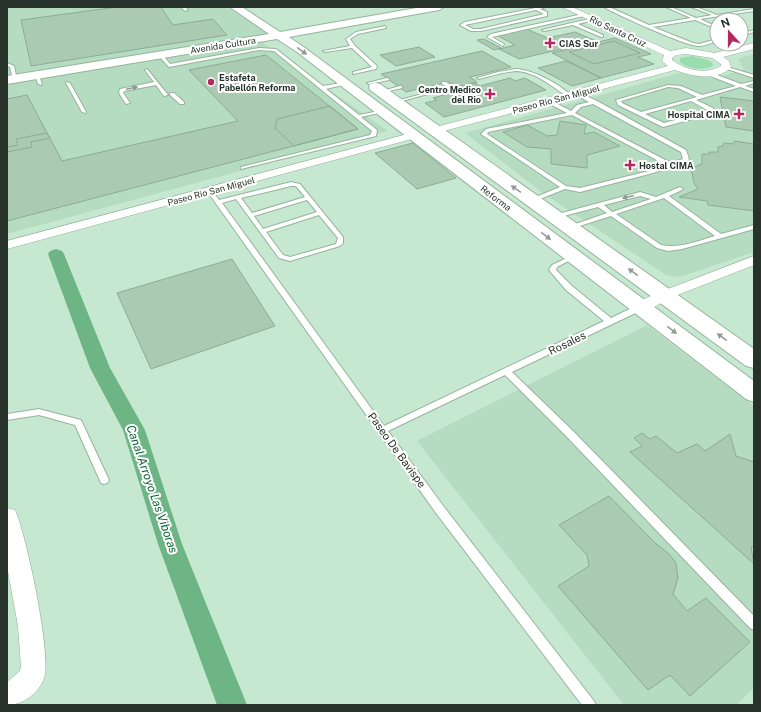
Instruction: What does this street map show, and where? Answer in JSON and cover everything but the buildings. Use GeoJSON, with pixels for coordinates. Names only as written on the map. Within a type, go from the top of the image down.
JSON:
{"type":"FeatureCollection","features":[{"type":"Feature","properties":{"kind":"main road","name":"Reforma"},"geometry":{"type":"LineString","coordinates":[[235,7],[280,36],[379,108],[573,257],[754,393]]}},
{"type":"Feature","properties":{"kind":"main road"},"geometry":{"type":"LineString","coordinates":[[256,7],[267,13]]}},
{"type":"Feature","properties":{"kind":"main road","name":"Avenida Cultura"},"geometry":{"type":"LineString","coordinates":[[11,79],[38,79],[160,55],[280,36],[439,7]]}},
{"type":"Feature","properties":{"kind":"main road","name":"Reforma"},"geometry":{"type":"LineString","coordinates":[[283,23],[299,32],[754,360]]}},
{"type":"Feature","properties":{"kind":"main road"},"geometry":{"type":"LineString","coordinates":[[379,108],[389,109],[419,128],[433,128]]}},
{"type":"Feature","properties":{"kind":"main road"},"geometry":{"type":"LineString","coordinates":[[419,138],[435,146],[468,168],[485,167]]}},
{"type":"Feature","properties":{"kind":"street","name":"Rio Santa Cruz"},"geometry":{"type":"LineString","coordinates":[[566,7],[582,11],[674,53]]}},
{"type":"Feature","properties":{"kind":"street","name":"Rio Santa Cruz"},"geometry":{"type":"LineString","coordinates":[[582,11],[593,19],[674,53]]}},
{"type":"Feature","properties":{"kind":"street"},"geometry":{"type":"LineString","coordinates":[[716,56],[726,64],[726,67],[722,70],[707,73],[686,70],[676,67],[667,61],[667,57],[674,53],[696,52],[716,56],[754,46]]}},
{"type":"Feature","properties":{"kind":"street","name":"Paseo Rio San Miguel"},"geometry":{"type":"LineString","coordinates":[[433,128],[574,95],[676,67]]}},
{"type":"Feature","properties":{"kind":"street","name":"Paseo Rio San Miguel"},"geometry":{"type":"LineString","coordinates":[[7,245],[210,191],[419,138]]}},
{"type":"Feature","properties":{"kind":"street","name":"Rosales"},"geometry":{"type":"LineString","coordinates":[[641,307],[665,295],[754,260]]}},
{"type":"Feature","properties":{"kind":"street"},"geometry":{"type":"LineString","coordinates":[[7,517],[16,553],[34,658],[32,677],[24,686],[7,696]]}},
{"type":"Feature","properties":{"kind":"lane"},"geometry":{"type":"LineString","coordinates":[[536,8],[546,13],[546,15],[481,30],[472,30],[462,25],[465,23],[536,8],[544,7]]}},
{"type":"Feature","properties":{"kind":"lane"},"geometry":{"type":"LineString","coordinates":[[606,7],[692,44],[699,45],[709,42]]}},
{"type":"Feature","properties":{"kind":"lane"},"geometry":{"type":"LineString","coordinates":[[668,7],[709,25]]}},
{"type":"Feature","properties":{"kind":"lane"},"geometry":{"type":"LineString","coordinates":[[693,7],[709,13]]}},
{"type":"Feature","properties":{"kind":"lane"},"geometry":{"type":"LineString","coordinates":[[741,12],[754,10]]}},
{"type":"Feature","properties":{"kind":"lane"},"geometry":{"type":"LineString","coordinates":[[503,45],[489,37],[490,35],[582,11]]}},
{"type":"Feature","properties":{"kind":"lane"},"geometry":{"type":"LineString","coordinates":[[649,26],[709,17]]}},
{"type":"Feature","properties":{"kind":"lane"},"geometry":{"type":"LineString","coordinates":[[544,30],[593,19]]}},
{"type":"Feature","properties":{"kind":"lane"},"geometry":{"type":"LineString","coordinates":[[573,23],[602,36]]}},
{"type":"Feature","properties":{"kind":"lane"},"geometry":{"type":"LineString","coordinates":[[354,73],[374,68],[376,66],[352,46],[348,39],[357,33],[385,27]]}},
{"type":"Feature","properties":{"kind":"lane"},"geometry":{"type":"LineString","coordinates":[[325,51],[352,46]]}},
{"type":"Feature","properties":{"kind":"lane"},"geometry":{"type":"LineString","coordinates":[[160,55],[169,66],[259,49],[275,50],[375,131],[374,135],[243,168]]}},
{"type":"Feature","properties":{"kind":"lane"},"geometry":{"type":"LineString","coordinates":[[7,64],[12,66],[11,79]]}},
{"type":"Feature","properties":{"kind":"lane"},"geometry":{"type":"LineString","coordinates":[[726,67],[754,77]]}},
{"type":"Feature","properties":{"kind":"lane"},"geometry":{"type":"LineString","coordinates":[[146,70],[157,83],[182,103]]}},
{"type":"Feature","properties":{"kind":"lane"},"geometry":{"type":"LineString","coordinates":[[479,78],[509,71],[517,70],[527,72],[574,95],[595,102],[684,150],[686,156],[684,161],[580,190],[564,187],[484,134],[486,131],[571,114],[579,106],[595,102]]}},
{"type":"Feature","properties":{"kind":"lane"},"geometry":{"type":"LineString","coordinates":[[707,73],[754,91]]}},
{"type":"Feature","properties":{"kind":"lane"},"geometry":{"type":"LineString","coordinates":[[369,83],[387,78]]}},
{"type":"Feature","properties":{"kind":"lane"},"geometry":{"type":"LineString","coordinates":[[640,114],[754,82]]}},
{"type":"Feature","properties":{"kind":"lane"},"geometry":{"type":"LineString","coordinates":[[68,83],[84,112]]}},
{"type":"Feature","properties":{"kind":"lane"},"geometry":{"type":"LineString","coordinates":[[128,103],[121,93],[122,90],[157,83]]}},
{"type":"Feature","properties":{"kind":"lane"},"geometry":{"type":"LineString","coordinates":[[322,88],[344,83]]}},
{"type":"Feature","properties":{"kind":"lane"},"geometry":{"type":"LineString","coordinates":[[395,102],[451,87],[444,83]]}},
{"type":"Feature","properties":{"kind":"lane"},"geometry":{"type":"LineString","coordinates":[[693,100],[711,109],[712,112],[663,125],[620,104],[618,100],[668,86],[680,87],[702,97]]}},
{"type":"Feature","properties":{"kind":"lane"},"geometry":{"type":"LineString","coordinates":[[382,92],[400,88]]}},
{"type":"Feature","properties":{"kind":"lane"},"geometry":{"type":"LineString","coordinates":[[548,101],[670,165]]}},
{"type":"Feature","properties":{"kind":"lane"},"geometry":{"type":"LineString","coordinates":[[357,117],[379,108]]}},
{"type":"Feature","properties":{"kind":"lane"},"geometry":{"type":"LineString","coordinates":[[218,202],[237,197],[295,184],[298,185],[341,238],[340,243],[338,245],[290,259],[285,259],[281,257],[237,197]]}},
{"type":"Feature","properties":{"kind":"lane"},"geometry":{"type":"LineString","coordinates":[[533,200],[564,187]]}},
{"type":"Feature","properties":{"kind":"lane"},"geometry":{"type":"LineString","coordinates":[[570,227],[656,200],[680,189]]}},
{"type":"Feature","properties":{"kind":"lane","name":"Paseo De Bavispe"},"geometry":{"type":"LineString","coordinates":[[210,191],[440,510],[590,705]]}},
{"type":"Feature","properties":{"kind":"lane"},"geometry":{"type":"LineString","coordinates":[[556,216],[640,194],[656,200]]}},
{"type":"Feature","properties":{"kind":"lane"},"geometry":{"type":"LineString","coordinates":[[665,196],[721,237]]}},
{"type":"Feature","properties":{"kind":"lane"},"geometry":{"type":"LineString","coordinates":[[250,215],[309,198]]}},
{"type":"Feature","properties":{"kind":"lane"},"geometry":{"type":"LineString","coordinates":[[599,204],[659,247],[668,249],[680,248],[754,227]]}},
{"type":"Feature","properties":{"kind":"lane"},"geometry":{"type":"LineString","coordinates":[[262,231],[321,213]]}},
{"type":"Feature","properties":{"kind":"lane"},"geometry":{"type":"LineString","coordinates":[[573,257],[554,266],[552,270],[569,288],[610,322]]}},
{"type":"Feature","properties":{"kind":"lane","name":"Rosales"},"geometry":{"type":"LineString","coordinates":[[383,430],[641,307]]}},
{"type":"Feature","properties":{"kind":"lane"},"geometry":{"type":"LineString","coordinates":[[507,372],[570,434],[754,624]]}},
{"type":"Feature","properties":{"kind":"lane"},"geometry":{"type":"LineString","coordinates":[[7,417],[39,412],[78,422],[104,480]]}},
{"type":"Feature","properties":{"kind":"shaded area"},"geometry":{"type":"Polygon","coordinates":[[[7,7],[227,7],[272,36],[258,39],[388,131],[7,234],[7,7]]]}},
{"type":"Feature","properties":{"kind":"shaded area","name":"Hostal CIMA"},"geometry":{"type":"Polygon","coordinates":[[[754,54],[754,252],[679,277],[666,275],[544,194],[465,133],[683,72],[713,79],[744,69],[738,59],[754,54]]]}},
{"type":"Feature","properties":{"kind":"shaded area"},"geometry":{"type":"Polygon","coordinates":[[[647,325],[754,406],[754,688],[736,705],[624,705],[417,441],[647,325]]]}},
{"type":"Feature","properties":{"kind":"green space"},"geometry":{"type":"Polygon","coordinates":[[[692,56],[708,60],[713,64],[713,66],[709,68],[696,68],[687,66],[680,62],[680,58],[692,56]]]}},
{"type":"Feature","properties":{"kind":"waterway","name":"Canal Arroyo Las Viboras"},"geometry":{"type":"LineString","coordinates":[[56,254],[100,368],[134,430],[170,544],[232,705]]}},
{"type":"Feature","properties":{"kind":"place","name":"CIAS Sur"},"geometry":{"type":"Point","coordinates":[550,43]}},
{"type":"Feature","properties":{"kind":"place","name":"Estafeta Pabellón Reforma"},"geometry":{"type":"Point","coordinates":[211,82]}},
{"type":"Feature","properties":{"kind":"place","name":"Centro Medico del Rio"},"geometry":{"type":"Point","coordinates":[490,94]}},
{"type":"Feature","properties":{"kind":"place","name":"Hospital CIMA"},"geometry":{"type":"Point","coordinates":[739,114]}},
{"type":"Feature","properties":{"kind":"place","name":"Hostal CIMA"},"geometry":{"type":"Point","coordinates":[630,165]}}]}
